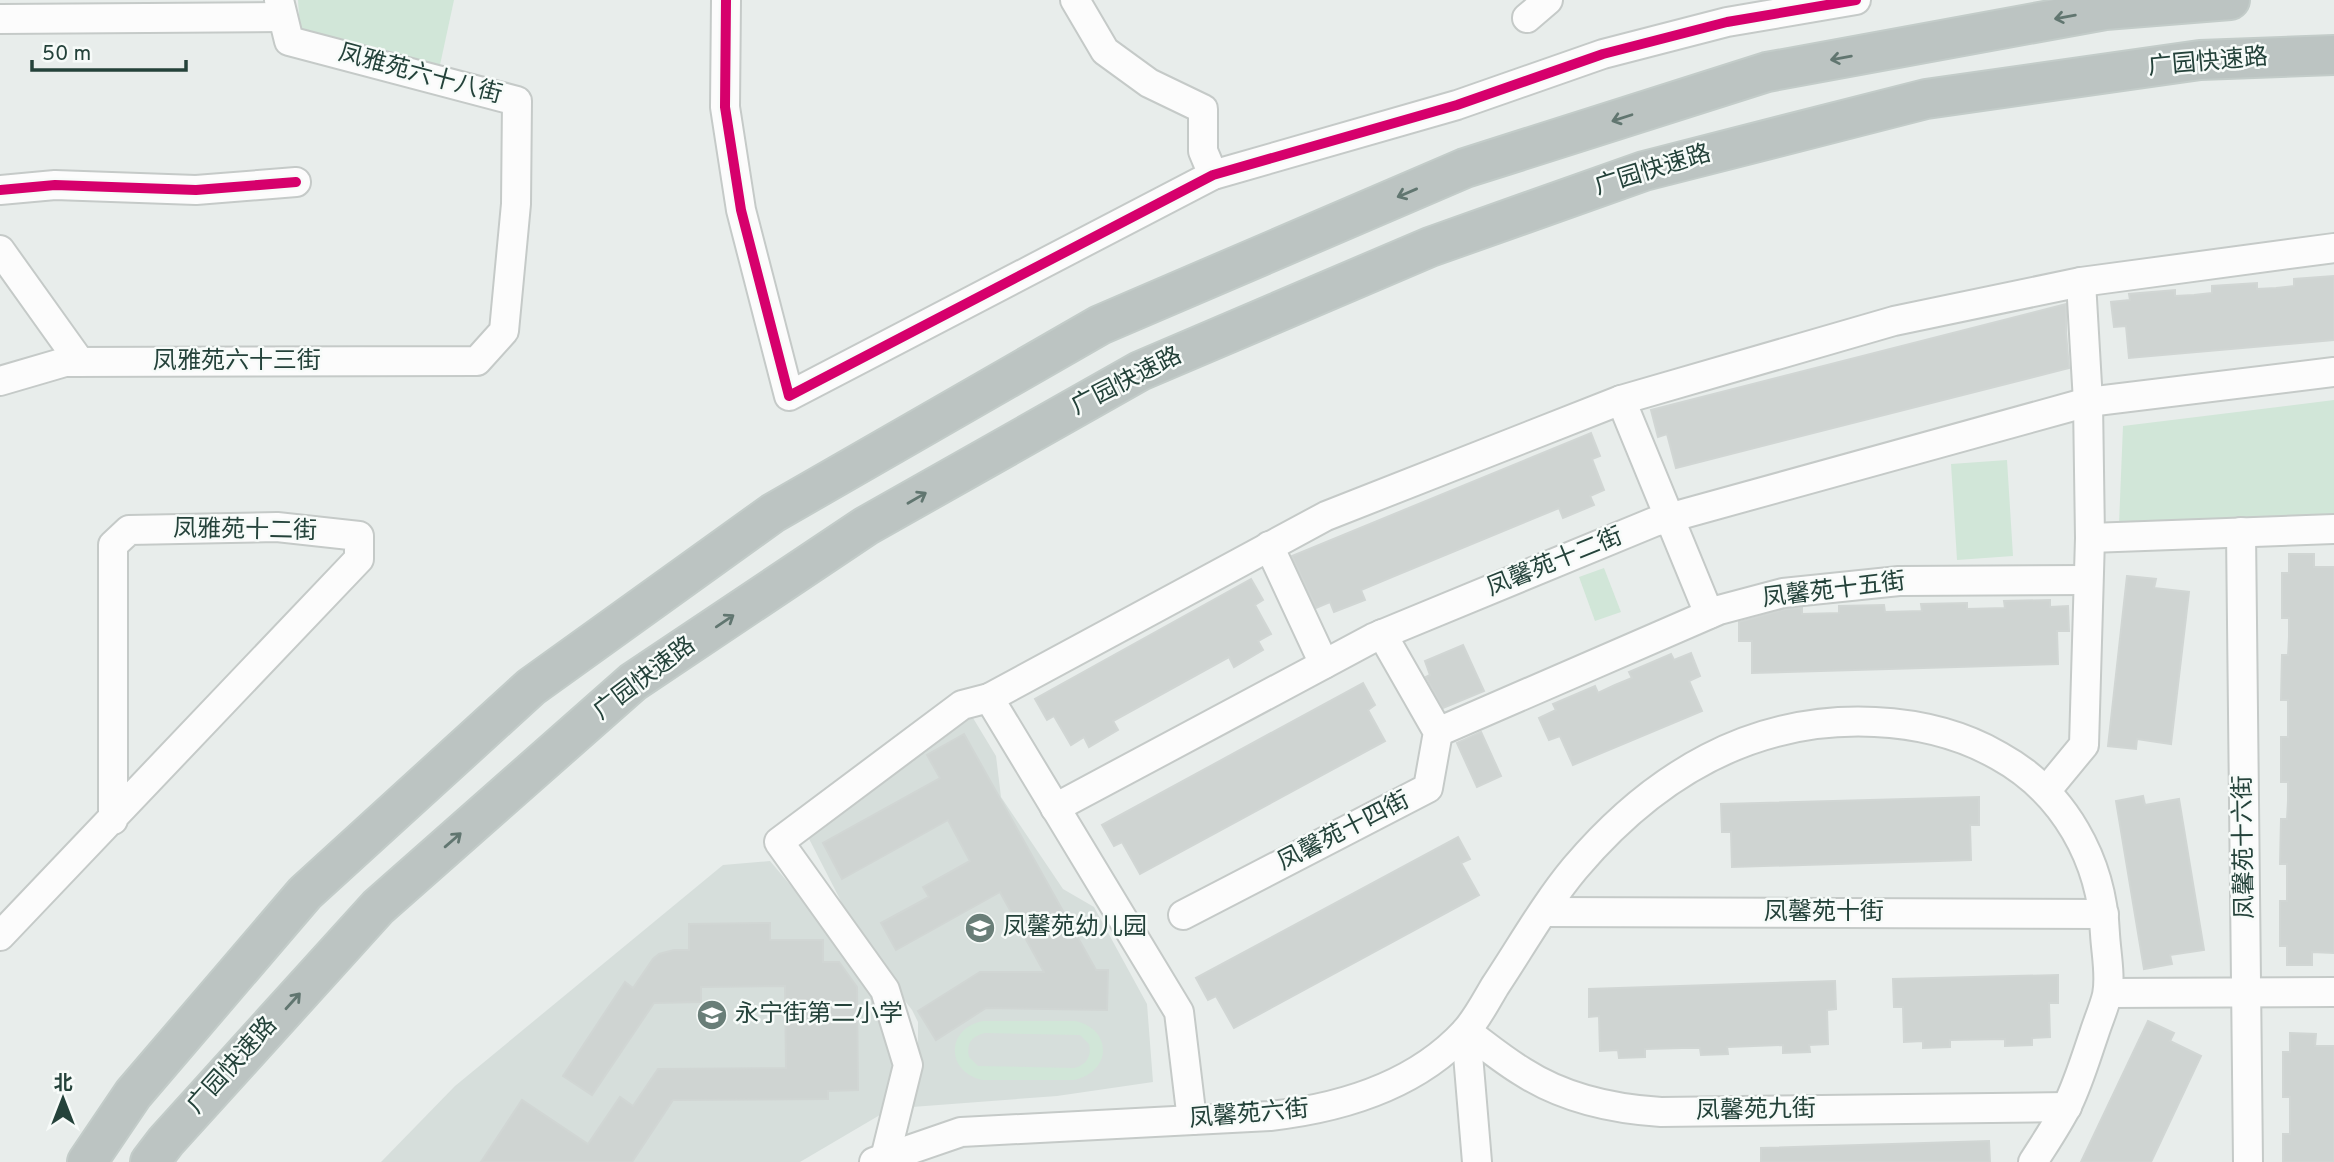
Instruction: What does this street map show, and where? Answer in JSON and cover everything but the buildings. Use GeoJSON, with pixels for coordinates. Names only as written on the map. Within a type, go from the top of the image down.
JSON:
{"type":"FeatureCollection","features":[{"type":"Feature","properties":{"kind":"highway"},"geometry":{"type":"LineString","coordinates":[[78,1162],[305,893],[531,687],[773,513],[1100,325],[1465,168],[1768,72],[2105,10],[2202,0]]}},
{"type":"Feature","properties":{"kind":"highway"},"geometry":{"type":"LineString","coordinates":[[2105,10],[2230,0]]}},
{"type":"Feature","properties":{"kind":"highway","name":"广园快速路"},"geometry":{"type":"LineString","coordinates":[[157,1155],[378,907],[633,682],[866,526],[1140,371],[1430,247],[1644,171],[1926,99],[2200,60],[2334,55]]}},
{"type":"Feature","properties":{"kind":"highway"},"geometry":{"type":"LineString","coordinates":[[86,1162],[133,1094]]}},
{"type":"Feature","properties":{"kind":"street"},"geometry":{"type":"LineString","coordinates":[[726,0],[725,107],[741,210],[789,396],[1213,175],[1457,105],[1721,11],[1856,0]]}},
{"type":"Feature","properties":{"kind":"street"},"geometry":{"type":"LineString","coordinates":[[1075,0],[1105,51],[1149,83],[1203,109],[1203,151],[1213,175]]}},
{"type":"Feature","properties":{"kind":"street"},"geometry":{"type":"LineString","coordinates":[[1527,18],[1548,0]]}},
{"type":"Feature","properties":{"kind":"street","name":"凤雅苑六十八街"},"geometry":{"type":"LineString","coordinates":[[0,19],[281,9],[289,41],[517,101],[516,204],[504,331],[477,361]]}},
{"type":"Feature","properties":{"kind":"street"},"geometry":{"type":"LineString","coordinates":[[0,190],[55,185],[196,190],[296,181]]}},
{"type":"Feature","properties":{"kind":"street"},"geometry":{"type":"LineString","coordinates":[[879,1160],[908,1065],[886,990],[779,842],[962,705],[989,698],[1326,516],[1621,400],[1894,321],[2081,282],[2334,248]]}},
{"type":"Feature","properties":{"kind":"street"},"geometry":{"type":"LineString","coordinates":[[0,250],[80,362]]}},
{"type":"Feature","properties":{"kind":"street"},"geometry":{"type":"LineString","coordinates":[[2046,791],[2084,745],[2090,538],[2088,402],[2081,282]]}},
{"type":"Feature","properties":{"kind":"street","name":"凤雅苑六十三街"},"geometry":{"type":"LineString","coordinates":[[0,381],[65,362],[477,361]]}},
{"type":"Feature","properties":{"kind":"street","name":"凤馨苑十二街"},"geometry":{"type":"LineString","coordinates":[[1055,808],[1382,634],[1669,517],[2088,402],[2334,372]]}},
{"type":"Feature","properties":{"kind":"street"},"geometry":{"type":"LineString","coordinates":[[1621,400],[1709,614]]}},
{"type":"Feature","properties":{"kind":"street","name":"凤雅苑十二街"},"geometry":{"type":"LineString","coordinates":[[2,930],[113,820],[359,559],[359,536],[277,527],[129,530],[113,545],[113,820]]}},
{"type":"Feature","properties":{"kind":"street"},"geometry":{"type":"LineString","coordinates":[[2090,538],[2334,529]]}},
{"type":"Feature","properties":{"kind":"street","name":"凤馨苑十六街"},"geometry":{"type":"LineString","coordinates":[[2241,532],[2248,1162]]}},
{"type":"Feature","properties":{"kind":"street"},"geometry":{"type":"LineString","coordinates":[[1269,546],[1324,664]]}},
{"type":"Feature","properties":{"kind":"street","name":"凤馨苑十五街"},"geometry":{"type":"LineString","coordinates":[[1438,732],[1709,614],[1783,593],[1899,582],[2088,580]]}},
{"type":"Feature","properties":{"kind":"street"},"geometry":{"type":"LineString","coordinates":[[1382,634],[1438,732]]}},
{"type":"Feature","properties":{"kind":"street"},"geometry":{"type":"LineString","coordinates":[[989,698],[1179,1012],[1192,1120]]}},
{"type":"Feature","properties":{"kind":"street","name":"凤馨苑六街"},"geometry":{"type":"LineString","coordinates":[[879,1160],[961,1132],[1270,1116],[1313,1111],[1356,1100],[1396,1082],[1433,1059],[1466,1031],[1544,912],[1574,870],[1608,832],[1682,772],[1721,750],[1762,735],[1805,725],[1849,721],[1894,723],[1937,731],[1979,745],[2015,765],[2046,791],[2068,818],[2085,848],[2098,880],[2104,914],[2108,993]]}},
{"type":"Feature","properties":{"kind":"street","name":"凤馨苑十四街"},"geometry":{"type":"LineString","coordinates":[[1183,915],[1428,788],[1438,732]]}},
{"type":"Feature","properties":{"kind":"street","name":"凤馨苑十街"},"geometry":{"type":"LineString","coordinates":[[1544,912],[2104,914]]}},
{"type":"Feature","properties":{"kind":"street"},"geometry":{"type":"LineString","coordinates":[[2033,1162],[2067,1107],[2077,1085],[2108,993],[2334,992]]}},
{"type":"Feature","properties":{"kind":"street"},"geometry":{"type":"LineString","coordinates":[[1466,1031],[1476,1162]]}},
{"type":"Feature","properties":{"kind":"street","name":"凤馨苑九街"},"geometry":{"type":"LineString","coordinates":[[1466,1031],[1543,1084],[1588,1101],[1637,1111],[2067,1107]]}},
{"type":"Feature","properties":{"kind":"shaded area","name":"凤馨苑幼儿园"},"geometry":{"type":"Polygon","coordinates":[[[970,713],[996,756],[1001,797],[1063,889],[1094,907],[1147,1004],[1153,1082],[1057,1096],[912,1107],[918,1054],[918,1022],[912,1010],[866,950],[805,831],[970,713]]]}},
{"type":"Feature","properties":{"kind":"shaded area","name":"永宁街第二小学"},"geometry":{"type":"Polygon","coordinates":[[[770,861],[868,977],[896,1052],[885,1112],[800,1162],[381,1162],[455,1086],[723,865],[770,861]]]}},
{"type":"Feature","properties":{"kind":"green space"},"geometry":{"type":"Polygon","coordinates":[[[298,0],[454,0],[440,65],[300,30],[298,0]]]}},
{"type":"Feature","properties":{"kind":"green space"},"geometry":{"type":"Polygon","coordinates":[[[2334,400],[2334,515],[2119,524],[2123,426],[2334,400]]]}},
{"type":"Feature","properties":{"kind":"green space"},"geometry":{"type":"Polygon","coordinates":[[[2007,460],[2013,556],[1957,560],[1951,464],[2007,460]]]}},
{"type":"Feature","properties":{"kind":"green space"},"geometry":{"type":"Polygon","coordinates":[[[1604,568],[1621,612],[1595,621],[1579,577],[1604,568]]]}},
{"type":"Feature","properties":{"kind":"green space"},"geometry":{"type":"Polygon","coordinates":[[[983,1021],[1075,1021],[1096,1032],[1103,1050],[1101,1060],[1096,1069],[1074,1080],[983,1080],[971,1075],[957,1060],[957,1041],[962,1032],[983,1021]],[[985,1033],[971,1041],[968,1048],[969,1057],[978,1066],[1074,1068],[1085,1063],[1090,1053],[1089,1044],[1080,1035],[985,1033]]]}},
{"type":"Feature","properties":{"kind":"cycle path"},"geometry":{"type":"LineString","coordinates":[[726,0],[725,107],[741,210],[789,396],[1213,175],[1457,105],[1603,54],[1727,22],[1856,0]]}},
{"type":"Feature","properties":{"kind":"cycle path"},"geometry":{"type":"LineString","coordinates":[[0,190],[55,185],[196,190],[296,182]]}},
{"type":"Feature","properties":{"kind":"place","name":"凤馨苑幼儿园"},"geometry":{"type":"Point","coordinates":[980,928]}},
{"type":"Feature","properties":{"kind":"place","name":"永宁街第二小学"},"geometry":{"type":"Point","coordinates":[712,1015]}}]}
